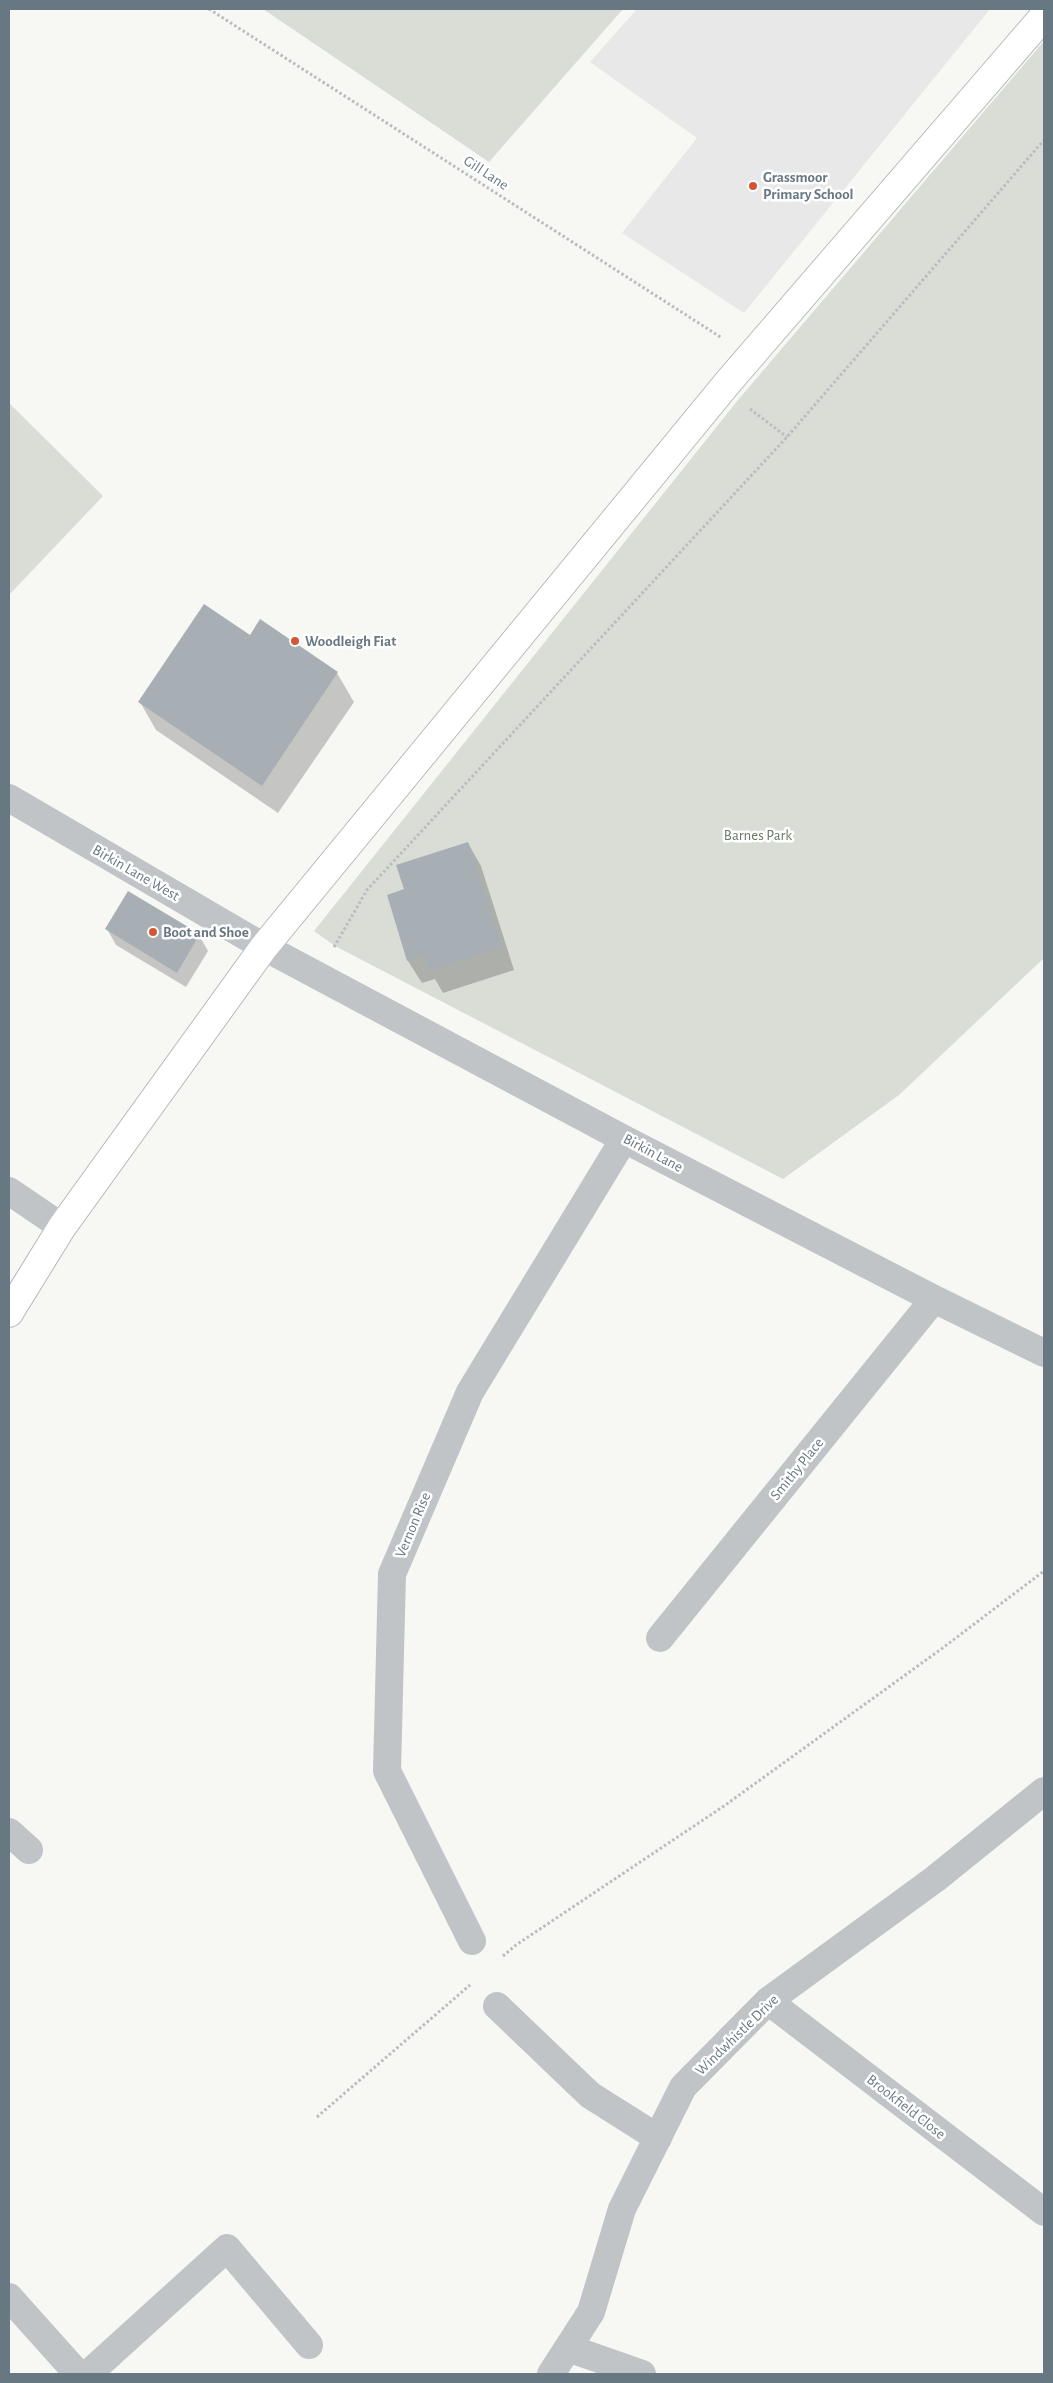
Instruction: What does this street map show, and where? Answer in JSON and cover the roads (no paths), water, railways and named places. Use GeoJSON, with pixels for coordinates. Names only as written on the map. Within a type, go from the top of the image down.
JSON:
{"type":"FeatureCollection","features":[{"type":"Feature","properties":{"kind":"main road"},"geometry":{"type":"LineString","coordinates":[[9,1313],[62,1227],[264,947],[729,381],[752,357],[1044,16]]}},
{"type":"Feature","properties":{"kind":"street","name":"Birkin Lane West"},"geometry":{"type":"LineString","coordinates":[[9,798],[264,947]]}},
{"type":"Feature","properties":{"kind":"street","name":"Birkin Lane"},"geometry":{"type":"LineString","coordinates":[[264,947],[624,1138],[934,1299],[1044,1353]]}},
{"type":"Feature","properties":{"kind":"street","name":"Vernon Rise"},"geometry":{"type":"LineString","coordinates":[[472,1941],[387,1771],[392,1574],[470,1392],[624,1138]]}},
{"type":"Feature","properties":{"kind":"street"},"geometry":{"type":"LineString","coordinates":[[9,1192],[62,1227]]}},
{"type":"Feature","properties":{"kind":"street","name":"Smithy Place"},"geometry":{"type":"LineString","coordinates":[[660,1638],[934,1299]]}},
{"type":"Feature","properties":{"kind":"street","name":"Windwhistle Drive"},"geometry":{"type":"LineString","coordinates":[[551,2374],[591,2312],[622,2210],[683,2087],[768,2001],[935,1878],[1044,1791]]}},
{"type":"Feature","properties":{"kind":"street"},"geometry":{"type":"LineString","coordinates":[[9,1832],[29,1850]]}},
{"type":"Feature","properties":{"kind":"street","name":"Brookfield Close"},"geometry":{"type":"LineString","coordinates":[[768,2001],[1044,2212]]}},
{"type":"Feature","properties":{"kind":"street"},"geometry":{"type":"LineString","coordinates":[[497,2006],[590,2095],[658,2138]]}},
{"type":"Feature","properties":{"kind":"street"},"geometry":{"type":"LineString","coordinates":[[88,2374],[227,2248],[309,2345]]}},
{"type":"Feature","properties":{"kind":"street"},"geometry":{"type":"LineString","coordinates":[[9,2298],[78,2374]]}},
{"type":"Feature","properties":{"kind":"street"},"geometry":{"type":"LineString","coordinates":[[568,2348],[642,2374]]}},
{"type":"Feature","properties":{"kind":"place","name":"Grassmoor Primary School"},"geometry":{"type":"Point","coordinates":[753,186]}},
{"type":"Feature","properties":{"kind":"place","name":"Woodleigh Fiat"},"geometry":{"type":"Point","coordinates":[295,641]}},
{"type":"Feature","properties":{"kind":"place","name":"Boot and Shoe"},"geometry":{"type":"Point","coordinates":[153,932]}},
{"type":"Feature","properties":{"kind":"park label","name":"Barnes Park"},"geometry":{"type":"Point","coordinates":[758,835]}}]}
